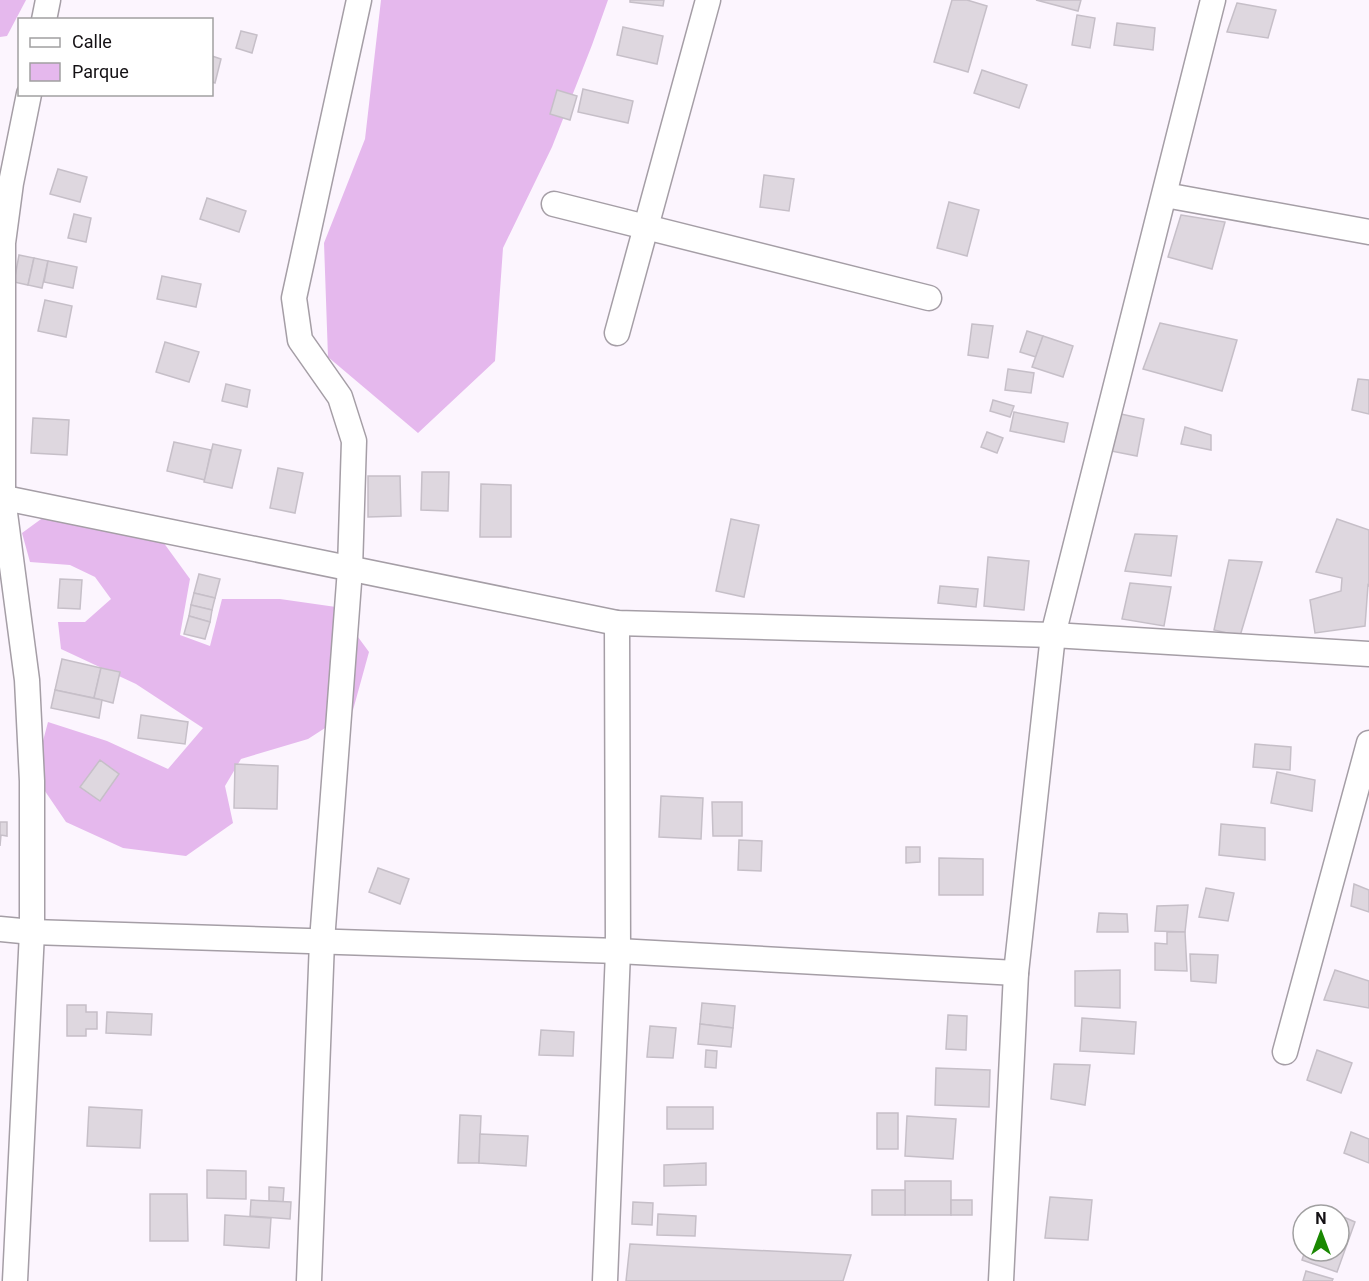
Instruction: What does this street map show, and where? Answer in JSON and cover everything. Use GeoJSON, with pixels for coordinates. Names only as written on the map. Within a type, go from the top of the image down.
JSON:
{"type":"FeatureCollection","features":[{"type":"Feature","properties":{"kind":"street"},"geometry":{"type":"LineString","coordinates":[[44,18],[48,0]]}},
{"type":"Feature","properties":{"kind":"street"},"geometry":{"type":"LineString","coordinates":[[309,1281],[322,941],[350,569],[354,441],[340,397],[300,340],[294,298],[359,0]]}},
{"type":"Feature","properties":{"kind":"street"},"geometry":{"type":"LineString","coordinates":[[617,333],[708,0]]}},
{"type":"Feature","properties":{"kind":"street"},"geometry":{"type":"LineString","coordinates":[[1001,1281],[1016,973],[1053,635],[1213,0]]}},
{"type":"Feature","properties":{"kind":"street"},"geometry":{"type":"LineString","coordinates":[[15,1281],[32,932],[32,781],[27,680],[2,498],[3,243],[11,183],[29,96]]}},
{"type":"Feature","properties":{"kind":"street"},"geometry":{"type":"LineString","coordinates":[[1165,195],[1369,232]]}},
{"type":"Feature","properties":{"kind":"street"},"geometry":{"type":"LineString","coordinates":[[554,204],[929,298]]}},
{"type":"Feature","properties":{"kind":"street"},"geometry":{"type":"LineString","coordinates":[[2,498],[617,623],[1053,635],[1369,654]]}},
{"type":"Feature","properties":{"kind":"street"},"geometry":{"type":"LineString","coordinates":[[605,1281],[618,951],[617,623]]}},
{"type":"Feature","properties":{"kind":"street"},"geometry":{"type":"LineString","coordinates":[[1285,1052],[1365,769],[1369,743]]}},
{"type":"Feature","properties":{"kind":"street"},"geometry":{"type":"LineString","coordinates":[[0,929],[32,932],[618,951],[1016,973]]}},
{"type":"Feature","properties":{"kind":"green space"},"geometry":{"type":"Polygon","coordinates":[[[0,0],[26,0],[7,36],[0,37],[0,0]]]}},
{"type":"Feature","properties":{"kind":"green space"},"geometry":{"type":"Polygon","coordinates":[[[381,0],[608,0],[552,147],[503,248],[495,361],[418,433],[328,357],[324,243],[365,139],[381,0]]]}},
{"type":"Feature","properties":{"kind":"green space"},"geometry":{"type":"Polygon","coordinates":[[[48,514],[158,535],[190,579],[180,635],[210,646],[222,599],[280,599],[336,607],[369,652],[353,710],[308,739],[241,759],[225,786],[233,823],[186,856],[123,848],[66,822],[34,775],[48,722],[107,741],[168,769],[203,728],[136,684],[61,649],[58,622],[85,622],[111,599],[95,577],[70,565],[30,562],[22,533],[48,514]]]}},
{"type":"Feature","properties":{"kind":"building"},"geometry":{"type":"Polygon","coordinates":[[[630,0],[664,0],[663,6],[630,2],[630,0]]]}},
{"type":"Feature","properties":{"kind":"building"},"geometry":{"type":"Polygon","coordinates":[[[952,0],[967,0],[987,6],[968,72],[934,62],[952,0]]]}},
{"type":"Feature","properties":{"kind":"building"},"geometry":{"type":"Polygon","coordinates":[[[1036,0],[1081,0],[1078,11],[1036,0]]]}},
{"type":"Feature","properties":{"kind":"building"},"geometry":{"type":"Polygon","coordinates":[[[1237,3],[1276,10],[1268,38],[1227,32],[1237,3]]]}},
{"type":"Feature","properties":{"kind":"building"},"geometry":{"type":"Polygon","coordinates":[[[1077,15],[1095,18],[1090,48],[1072,45],[1077,15]]]}},
{"type":"Feature","properties":{"kind":"building"},"geometry":{"type":"Polygon","coordinates":[[[1117,23],[1155,28],[1153,50],[1114,45],[1117,23]]]}},
{"type":"Feature","properties":{"kind":"building"},"geometry":{"type":"Polygon","coordinates":[[[623,27],[663,36],[657,64],[617,55],[623,27]]]}},
{"type":"Feature","properties":{"kind":"building"},"geometry":{"type":"Polygon","coordinates":[[[241,31],[257,35],[252,53],[236,48],[241,31]]]}},
{"type":"Feature","properties":{"kind":"building"},"geometry":{"type":"Polygon","coordinates":[[[213,56],[221,59],[215,83],[213,82],[213,56]]]}},
{"type":"Feature","properties":{"kind":"building"},"geometry":{"type":"Polygon","coordinates":[[[982,70],[1027,85],[1019,108],[974,93],[982,70]]]}},
{"type":"Feature","properties":{"kind":"building"},"geometry":{"type":"Polygon","coordinates":[[[583,89],[633,101],[628,123],[578,112],[583,89]]]}},
{"type":"Feature","properties":{"kind":"building"},"geometry":{"type":"Polygon","coordinates":[[[557,90],[577,96],[570,120],[550,114],[557,90]]]}},
{"type":"Feature","properties":{"kind":"building"},"geometry":{"type":"Polygon","coordinates":[[[58,169],[87,177],[80,202],[50,194],[58,169]]]}},
{"type":"Feature","properties":{"kind":"building"},"geometry":{"type":"Polygon","coordinates":[[[764,175],[794,179],[789,211],[760,207],[764,175]]]}},
{"type":"Feature","properties":{"kind":"building"},"geometry":{"type":"Polygon","coordinates":[[[207,198],[246,211],[239,232],[200,219],[207,198]]]}},
{"type":"Feature","properties":{"kind":"building"},"geometry":{"type":"Polygon","coordinates":[[[949,202],[979,210],[967,256],[937,248],[949,202]]]}},
{"type":"Feature","properties":{"kind":"building"},"geometry":{"type":"Polygon","coordinates":[[[74,214],[91,218],[86,242],[68,238],[74,214]]]}},
{"type":"Feature","properties":{"kind":"building"},"geometry":{"type":"Polygon","coordinates":[[[1181,215],[1225,222],[1212,269],[1168,257],[1181,215]]]}},
{"type":"Feature","properties":{"kind":"building"},"geometry":{"type":"Polygon","coordinates":[[[19,255],[34,258],[28,285],[14,282],[19,255]]]}},
{"type":"Feature","properties":{"kind":"building"},"geometry":{"type":"Polygon","coordinates":[[[34,258],[48,261],[42,288],[28,285],[34,258]]]}},
{"type":"Feature","properties":{"kind":"building"},"geometry":{"type":"Polygon","coordinates":[[[48,261],[77,267],[73,288],[44,282],[48,261]]]}},
{"type":"Feature","properties":{"kind":"building"},"geometry":{"type":"Polygon","coordinates":[[[162,276],[201,284],[196,307],[157,299],[162,276]]]}},
{"type":"Feature","properties":{"kind":"building"},"geometry":{"type":"Polygon","coordinates":[[[45,300],[72,306],[66,337],[38,331],[45,300]]]}},
{"type":"Feature","properties":{"kind":"building"},"geometry":{"type":"Polygon","coordinates":[[[1160,323],[1237,340],[1222,391],[1143,369],[1160,323]]]}},
{"type":"Feature","properties":{"kind":"building"},"geometry":{"type":"Polygon","coordinates":[[[972,324],[993,326],[988,358],[968,355],[972,324]]]}},
{"type":"Feature","properties":{"kind":"building"},"geometry":{"type":"Polygon","coordinates":[[[1027,331],[1043,336],[1036,357],[1020,352],[1027,331]]]}},
{"type":"Feature","properties":{"kind":"building"},"geometry":{"type":"Polygon","coordinates":[[[1043,336],[1073,346],[1063,377],[1032,367],[1043,336]]]}},
{"type":"Feature","properties":{"kind":"building"},"geometry":{"type":"Polygon","coordinates":[[[165,342],[199,352],[189,382],[156,372],[165,342]]]}},
{"type":"Feature","properties":{"kind":"building"},"geometry":{"type":"Polygon","coordinates":[[[1008,369],[1034,373],[1031,393],[1005,390],[1008,369]]]}},
{"type":"Feature","properties":{"kind":"building"},"geometry":{"type":"Polygon","coordinates":[[[1358,379],[1369,380],[1369,414],[1352,410],[1358,379]]]}},
{"type":"Feature","properties":{"kind":"building"},"geometry":{"type":"Polygon","coordinates":[[[226,384],[250,390],[247,407],[222,401],[226,384]]]}},
{"type":"Feature","properties":{"kind":"building"},"geometry":{"type":"Polygon","coordinates":[[[993,400],[1014,406],[1010,417],[990,411],[993,400]]]}},
{"type":"Feature","properties":{"kind":"building"},"geometry":{"type":"Polygon","coordinates":[[[1014,412],[1068,423],[1064,442],[1010,431],[1014,412]]]}},
{"type":"Feature","properties":{"kind":"building"},"geometry":{"type":"Polygon","coordinates":[[[1121,414],[1144,419],[1137,456],[1111,451],[1121,414]]]}},
{"type":"Feature","properties":{"kind":"building"},"geometry":{"type":"Polygon","coordinates":[[[33,418],[69,420],[67,455],[31,453],[33,418]]]}},
{"type":"Feature","properties":{"kind":"building"},"geometry":{"type":"Polygon","coordinates":[[[1185,427],[1211,435],[1211,450],[1181,444],[1185,427]]]}},
{"type":"Feature","properties":{"kind":"building"},"geometry":{"type":"Polygon","coordinates":[[[987,432],[1003,438],[997,453],[981,447],[987,432]]]}},
{"type":"Feature","properties":{"kind":"building"},"geometry":{"type":"Polygon","coordinates":[[[174,442],[211,450],[205,480],[167,471],[174,442]]]}},
{"type":"Feature","properties":{"kind":"building"},"geometry":{"type":"Polygon","coordinates":[[[213,444],[241,450],[232,488],[204,482],[213,444]]]}},
{"type":"Feature","properties":{"kind":"building"},"geometry":{"type":"Polygon","coordinates":[[[278,468],[303,473],[295,513],[270,508],[278,468]]]}},
{"type":"Feature","properties":{"kind":"building"},"geometry":{"type":"Polygon","coordinates":[[[422,472],[449,472],[448,511],[421,510],[422,472]]]}},
{"type":"Feature","properties":{"kind":"building"},"geometry":{"type":"Polygon","coordinates":[[[368,476],[400,476],[401,516],[368,517],[368,476]]]}},
{"type":"Feature","properties":{"kind":"building"},"geometry":{"type":"Polygon","coordinates":[[[481,484],[511,485],[511,537],[480,537],[481,484]]]}},
{"type":"Feature","properties":{"kind":"building"},"geometry":{"type":"Polygon","coordinates":[[[731,519],[759,525],[744,597],[716,591],[731,519]]]}},
{"type":"Feature","properties":{"kind":"building"},"geometry":{"type":"Polygon","coordinates":[[[1337,519],[1369,530],[1369,586],[1365,626],[1315,633],[1310,600],[1341,591],[1342,578],[1316,572],[1337,519]]]}},
{"type":"Feature","properties":{"kind":"building"},"geometry":{"type":"Polygon","coordinates":[[[1135,534],[1177,536],[1171,576],[1125,571],[1135,534]]]}},
{"type":"Feature","properties":{"kind":"building"},"geometry":{"type":"Polygon","coordinates":[[[988,557],[1029,561],[1024,610],[984,606],[988,557]]]}},
{"type":"Feature","properties":{"kind":"building"},"geometry":{"type":"Polygon","coordinates":[[[1229,560],[1262,562],[1240,636],[1214,630],[1229,560]]]}},
{"type":"Feature","properties":{"kind":"building"},"geometry":{"type":"Polygon","coordinates":[[[199,574],[220,579],[215,598],[194,593],[199,574]]]}},
{"type":"Feature","properties":{"kind":"building"},"geometry":{"type":"Polygon","coordinates":[[[60,579],[82,580],[80,609],[58,608],[60,579]]]}},
{"type":"Feature","properties":{"kind":"building"},"geometry":{"type":"Polygon","coordinates":[[[1130,583],[1171,587],[1164,626],[1122,619],[1130,583]]]}},
{"type":"Feature","properties":{"kind":"building"},"geometry":{"type":"Polygon","coordinates":[[[940,586],[978,589],[976,607],[938,603],[940,586]]]}},
{"type":"Feature","properties":{"kind":"building"},"geometry":{"type":"Polygon","coordinates":[[[194,593],[215,598],[212,610],[191,605],[194,593]]]}},
{"type":"Feature","properties":{"kind":"building"},"geometry":{"type":"Polygon","coordinates":[[[191,605],[212,610],[210,622],[189,616],[191,605]]]}},
{"type":"Feature","properties":{"kind":"building"},"geometry":{"type":"Polygon","coordinates":[[[189,616],[210,622],[205,639],[184,634],[189,616]]]}},
{"type":"Feature","properties":{"kind":"building"},"geometry":{"type":"Polygon","coordinates":[[[62,659],[101,668],[94,698],[55,690],[62,659]]]}},
{"type":"Feature","properties":{"kind":"building"},"geometry":{"type":"Polygon","coordinates":[[[101,668],[120,672],[113,703],[94,698],[101,668]]]}},
{"type":"Feature","properties":{"kind":"building"},"geometry":{"type":"Polygon","coordinates":[[[55,690],[102,700],[99,718],[51,708],[55,690]]]}},
{"type":"Feature","properties":{"kind":"building"},"geometry":{"type":"Polygon","coordinates":[[[141,715],[188,722],[185,744],[138,738],[141,715]]]}},
{"type":"Feature","properties":{"kind":"building"},"geometry":{"type":"Polygon","coordinates":[[[1255,744],[1291,747],[1290,770],[1253,767],[1255,744]]]}},
{"type":"Feature","properties":{"kind":"building"},"geometry":{"type":"Polygon","coordinates":[[[100,760],[119,774],[100,801],[80,787],[100,760]]]}},
{"type":"Feature","properties":{"kind":"building"},"geometry":{"type":"Polygon","coordinates":[[[235,764],[278,766],[277,809],[234,808],[235,764]]]}},
{"type":"Feature","properties":{"kind":"building"},"geometry":{"type":"Polygon","coordinates":[[[1277,772],[1315,780],[1312,811],[1271,803],[1277,772]]]}},
{"type":"Feature","properties":{"kind":"building"},"geometry":{"type":"Polygon","coordinates":[[[661,796],[703,798],[701,839],[659,837],[661,796]]]}},
{"type":"Feature","properties":{"kind":"building"},"geometry":{"type":"Polygon","coordinates":[[[712,802],[742,802],[742,836],[713,836],[712,802]]]}},
{"type":"Feature","properties":{"kind":"building"},"geometry":{"type":"Polygon","coordinates":[[[0,822],[7,822],[7,836],[1,835],[0,846],[0,822]]]}},
{"type":"Feature","properties":{"kind":"building"},"geometry":{"type":"Polygon","coordinates":[[[1221,824],[1265,828],[1265,860],[1219,855],[1221,824]]]}},
{"type":"Feature","properties":{"kind":"building"},"geometry":{"type":"Polygon","coordinates":[[[739,840],[762,841],[761,871],[738,870],[739,840]]]}},
{"type":"Feature","properties":{"kind":"building"},"geometry":{"type":"Polygon","coordinates":[[[906,847],[920,847],[920,862],[906,863],[906,847]]]}},
{"type":"Feature","properties":{"kind":"building"},"geometry":{"type":"Polygon","coordinates":[[[939,858],[983,859],[983,895],[939,895],[939,858]]]}},
{"type":"Feature","properties":{"kind":"building"},"geometry":{"type":"Polygon","coordinates":[[[378,868],[409,879],[400,904],[369,892],[378,868]]]}},
{"type":"Feature","properties":{"kind":"building"},"geometry":{"type":"Polygon","coordinates":[[[1354,884],[1369,890],[1369,912],[1351,906],[1354,884]]]}},
{"type":"Feature","properties":{"kind":"building"},"geometry":{"type":"Polygon","coordinates":[[[1206,888],[1234,893],[1228,921],[1199,917],[1206,888]]]}},
{"type":"Feature","properties":{"kind":"building"},"geometry":{"type":"Polygon","coordinates":[[[1188,905],[1185,932],[1155,931],[1157,906],[1188,905]]]}},
{"type":"Feature","properties":{"kind":"building"},"geometry":{"type":"Polygon","coordinates":[[[1099,913],[1127,914],[1128,932],[1097,932],[1099,913]]]}},
{"type":"Feature","properties":{"kind":"building"},"geometry":{"type":"Polygon","coordinates":[[[1167,932],[1185,932],[1187,971],[1155,970],[1155,943],[1167,944],[1167,932]]]}},
{"type":"Feature","properties":{"kind":"building"},"geometry":{"type":"Polygon","coordinates":[[[1190,954],[1218,955],[1216,983],[1191,981],[1190,954]]]}},
{"type":"Feature","properties":{"kind":"building"},"geometry":{"type":"Polygon","coordinates":[[[1120,970],[1120,1008],[1075,1006],[1075,971],[1120,970]]]}},
{"type":"Feature","properties":{"kind":"building"},"geometry":{"type":"Polygon","coordinates":[[[1335,970],[1369,981],[1369,1008],[1324,1000],[1335,970]]]}},
{"type":"Feature","properties":{"kind":"building"},"geometry":{"type":"Polygon","coordinates":[[[702,1003],[735,1006],[733,1028],[700,1024],[702,1003]]]}},
{"type":"Feature","properties":{"kind":"building"},"geometry":{"type":"Polygon","coordinates":[[[67,1005],[86,1005],[86,1012],[97,1012],[97,1029],[86,1029],[86,1036],[67,1036],[67,1005]]]}},
{"type":"Feature","properties":{"kind":"building"},"geometry":{"type":"Polygon","coordinates":[[[107,1012],[152,1014],[151,1035],[106,1033],[107,1012]]]}},
{"type":"Feature","properties":{"kind":"building"},"geometry":{"type":"Polygon","coordinates":[[[948,1015],[967,1016],[966,1050],[946,1049],[948,1015]]]}},
{"type":"Feature","properties":{"kind":"building"},"geometry":{"type":"Polygon","coordinates":[[[1082,1018],[1136,1022],[1134,1054],[1080,1051],[1082,1018]]]}},
{"type":"Feature","properties":{"kind":"building"},"geometry":{"type":"Polygon","coordinates":[[[700,1024],[733,1028],[731,1047],[698,1044],[700,1024]]]}},
{"type":"Feature","properties":{"kind":"building"},"geometry":{"type":"Polygon","coordinates":[[[650,1026],[676,1028],[673,1058],[647,1057],[650,1026]]]}},
{"type":"Feature","properties":{"kind":"building"},"geometry":{"type":"Polygon","coordinates":[[[541,1030],[574,1032],[573,1056],[539,1055],[541,1030]]]}},
{"type":"Feature","properties":{"kind":"building"},"geometry":{"type":"Polygon","coordinates":[[[706,1050],[717,1051],[716,1068],[705,1067],[706,1050]]]}},
{"type":"Feature","properties":{"kind":"building"},"geometry":{"type":"Polygon","coordinates":[[[1317,1050],[1352,1063],[1341,1093],[1307,1080],[1317,1050]]]}},
{"type":"Feature","properties":{"kind":"building"},"geometry":{"type":"Polygon","coordinates":[[[1054,1064],[1090,1065],[1085,1105],[1051,1099],[1054,1064]]]}},
{"type":"Feature","properties":{"kind":"building"},"geometry":{"type":"Polygon","coordinates":[[[936,1068],[990,1070],[989,1107],[935,1105],[936,1068]]]}},
{"type":"Feature","properties":{"kind":"building"},"geometry":{"type":"Polygon","coordinates":[[[89,1107],[142,1110],[140,1148],[87,1146],[89,1107]]]}},
{"type":"Feature","properties":{"kind":"building"},"geometry":{"type":"Polygon","coordinates":[[[667,1107],[713,1107],[713,1129],[667,1129],[667,1107]]]}},
{"type":"Feature","properties":{"kind":"building"},"geometry":{"type":"Polygon","coordinates":[[[877,1113],[898,1113],[898,1149],[877,1149],[877,1113]]]}},
{"type":"Feature","properties":{"kind":"building"},"geometry":{"type":"Polygon","coordinates":[[[460,1115],[481,1116],[479,1163],[458,1163],[460,1115]]]}},
{"type":"Feature","properties":{"kind":"building"},"geometry":{"type":"Polygon","coordinates":[[[907,1116],[956,1119],[953,1159],[905,1156],[907,1116]]]}},
{"type":"Feature","properties":{"kind":"building"},"geometry":{"type":"Polygon","coordinates":[[[1351,1132],[1369,1139],[1369,1163],[1344,1153],[1351,1132]]]}},
{"type":"Feature","properties":{"kind":"building"},"geometry":{"type":"Polygon","coordinates":[[[480,1134],[528,1136],[526,1166],[479,1163],[480,1134]]]}},
{"type":"Feature","properties":{"kind":"building"},"geometry":{"type":"Polygon","coordinates":[[[706,1163],[706,1185],[664,1186],[664,1165],[706,1163]]]}},
{"type":"Feature","properties":{"kind":"building"},"geometry":{"type":"Polygon","coordinates":[[[207,1170],[246,1171],[246,1199],[207,1198],[207,1170]]]}},
{"type":"Feature","properties":{"kind":"building"},"geometry":{"type":"Polygon","coordinates":[[[905,1181],[951,1181],[951,1215],[905,1215],[905,1181]]]}},
{"type":"Feature","properties":{"kind":"building"},"geometry":{"type":"Polygon","coordinates":[[[269,1187],[284,1188],[283,1202],[269,1201],[269,1187]]]}},
{"type":"Feature","properties":{"kind":"building"},"geometry":{"type":"Polygon","coordinates":[[[872,1190],[905,1190],[905,1215],[872,1215],[872,1190]]]}},
{"type":"Feature","properties":{"kind":"building"},"geometry":{"type":"Polygon","coordinates":[[[150,1194],[187,1194],[188,1241],[150,1241],[150,1194]]]}},
{"type":"Feature","properties":{"kind":"building"},"geometry":{"type":"Polygon","coordinates":[[[1050,1197],[1092,1200],[1088,1240],[1045,1238],[1050,1197]]]}},
{"type":"Feature","properties":{"kind":"building"},"geometry":{"type":"Polygon","coordinates":[[[251,1200],[291,1202],[290,1219],[250,1216],[251,1200]]]}},
{"type":"Feature","properties":{"kind":"building"},"geometry":{"type":"Polygon","coordinates":[[[951,1200],[972,1200],[972,1215],[951,1215],[951,1200]]]}},
{"type":"Feature","properties":{"kind":"building"},"geometry":{"type":"Polygon","coordinates":[[[633,1202],[653,1203],[652,1225],[632,1224],[633,1202]]]}},
{"type":"Feature","properties":{"kind":"building"},"geometry":{"type":"Polygon","coordinates":[[[658,1214],[696,1216],[695,1236],[657,1235],[658,1214]]]}},
{"type":"Feature","properties":{"kind":"building"},"geometry":{"type":"Polygon","coordinates":[[[225,1215],[271,1218],[269,1248],[224,1245],[225,1215]]]}},
{"type":"Feature","properties":{"kind":"building"},"geometry":{"type":"Polygon","coordinates":[[[1351,1220],[1355,1222],[1351,1233],[1351,1220]]]}},
{"type":"Feature","properties":{"kind":"building"},"geometry":{"type":"Polygon","coordinates":[[[630,1244],[851,1255],[843,1281],[626,1281],[630,1244]]]}},
{"type":"Feature","properties":{"kind":"building"},"geometry":{"type":"Polygon","coordinates":[[[1311,1263],[1340,1263],[1337,1272],[1311,1263]]]}},
{"type":"Feature","properties":{"kind":"building"},"geometry":{"type":"Polygon","coordinates":[[[1306,1271],[1333,1279],[1332,1281],[1303,1281],[1306,1271]]]}}]}
